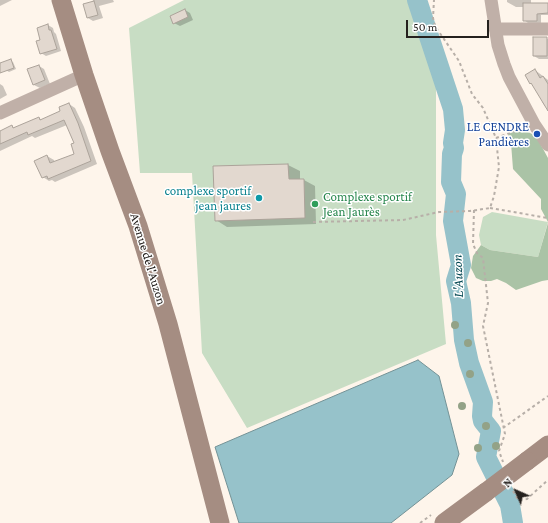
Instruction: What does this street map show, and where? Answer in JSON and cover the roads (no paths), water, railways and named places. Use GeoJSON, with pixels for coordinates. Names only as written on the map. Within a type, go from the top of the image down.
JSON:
{"type":"FeatureCollection","features":[{"type":"Feature","properties":{"kind":"main road","name":"Avenue de l'Auzon"},"geometry":{"type":"LineString","coordinates":[[61,0],[84,75],[140,234],[168,324],[220,523]]}},
{"type":"Feature","properties":{"kind":"main road"},"geometry":{"type":"LineString","coordinates":[[444,523],[548,445]]}},
{"type":"Feature","properties":{"kind":"street"},"geometry":{"type":"LineString","coordinates":[[491,0],[498,46],[509,77],[534,124],[548,145]]}},
{"type":"Feature","properties":{"kind":"street"},"geometry":{"type":"LineString","coordinates":[[495,29],[548,29]]}},
{"type":"Feature","properties":{"kind":"street"},"geometry":{"type":"LineString","coordinates":[[0,113],[84,75]]}},
{"type":"Feature","properties":{"kind":"water"},"geometry":{"type":"Polygon","coordinates":[[[418,360],[439,376],[459,454],[452,475],[391,523],[239,523],[215,447],[418,360]]]}},
{"type":"Feature","properties":{"kind":"waterway","name":"L'Auzon"},"geometry":{"type":"LineString","coordinates":[[417,0],[453,109],[455,130],[451,182],[456,194],[453,221],[461,265],[456,281],[461,303],[464,340],[469,363],[483,402],[483,421],[491,431],[486,457],[510,505],[513,523]]}},
{"type":"Feature","properties":{"kind":"place","name":"LE CENDRE Pandières"},"geometry":{"type":"Point","coordinates":[537,134]}},
{"type":"Feature","properties":{"kind":"place","name":"complexe sportif jean jaures"},"geometry":{"type":"Point","coordinates":[259,198]}},
{"type":"Feature","properties":{"kind":"place","name":"Complexe sportif Jean Jaurès"},"geometry":{"type":"Point","coordinates":[315,204]}}]}
